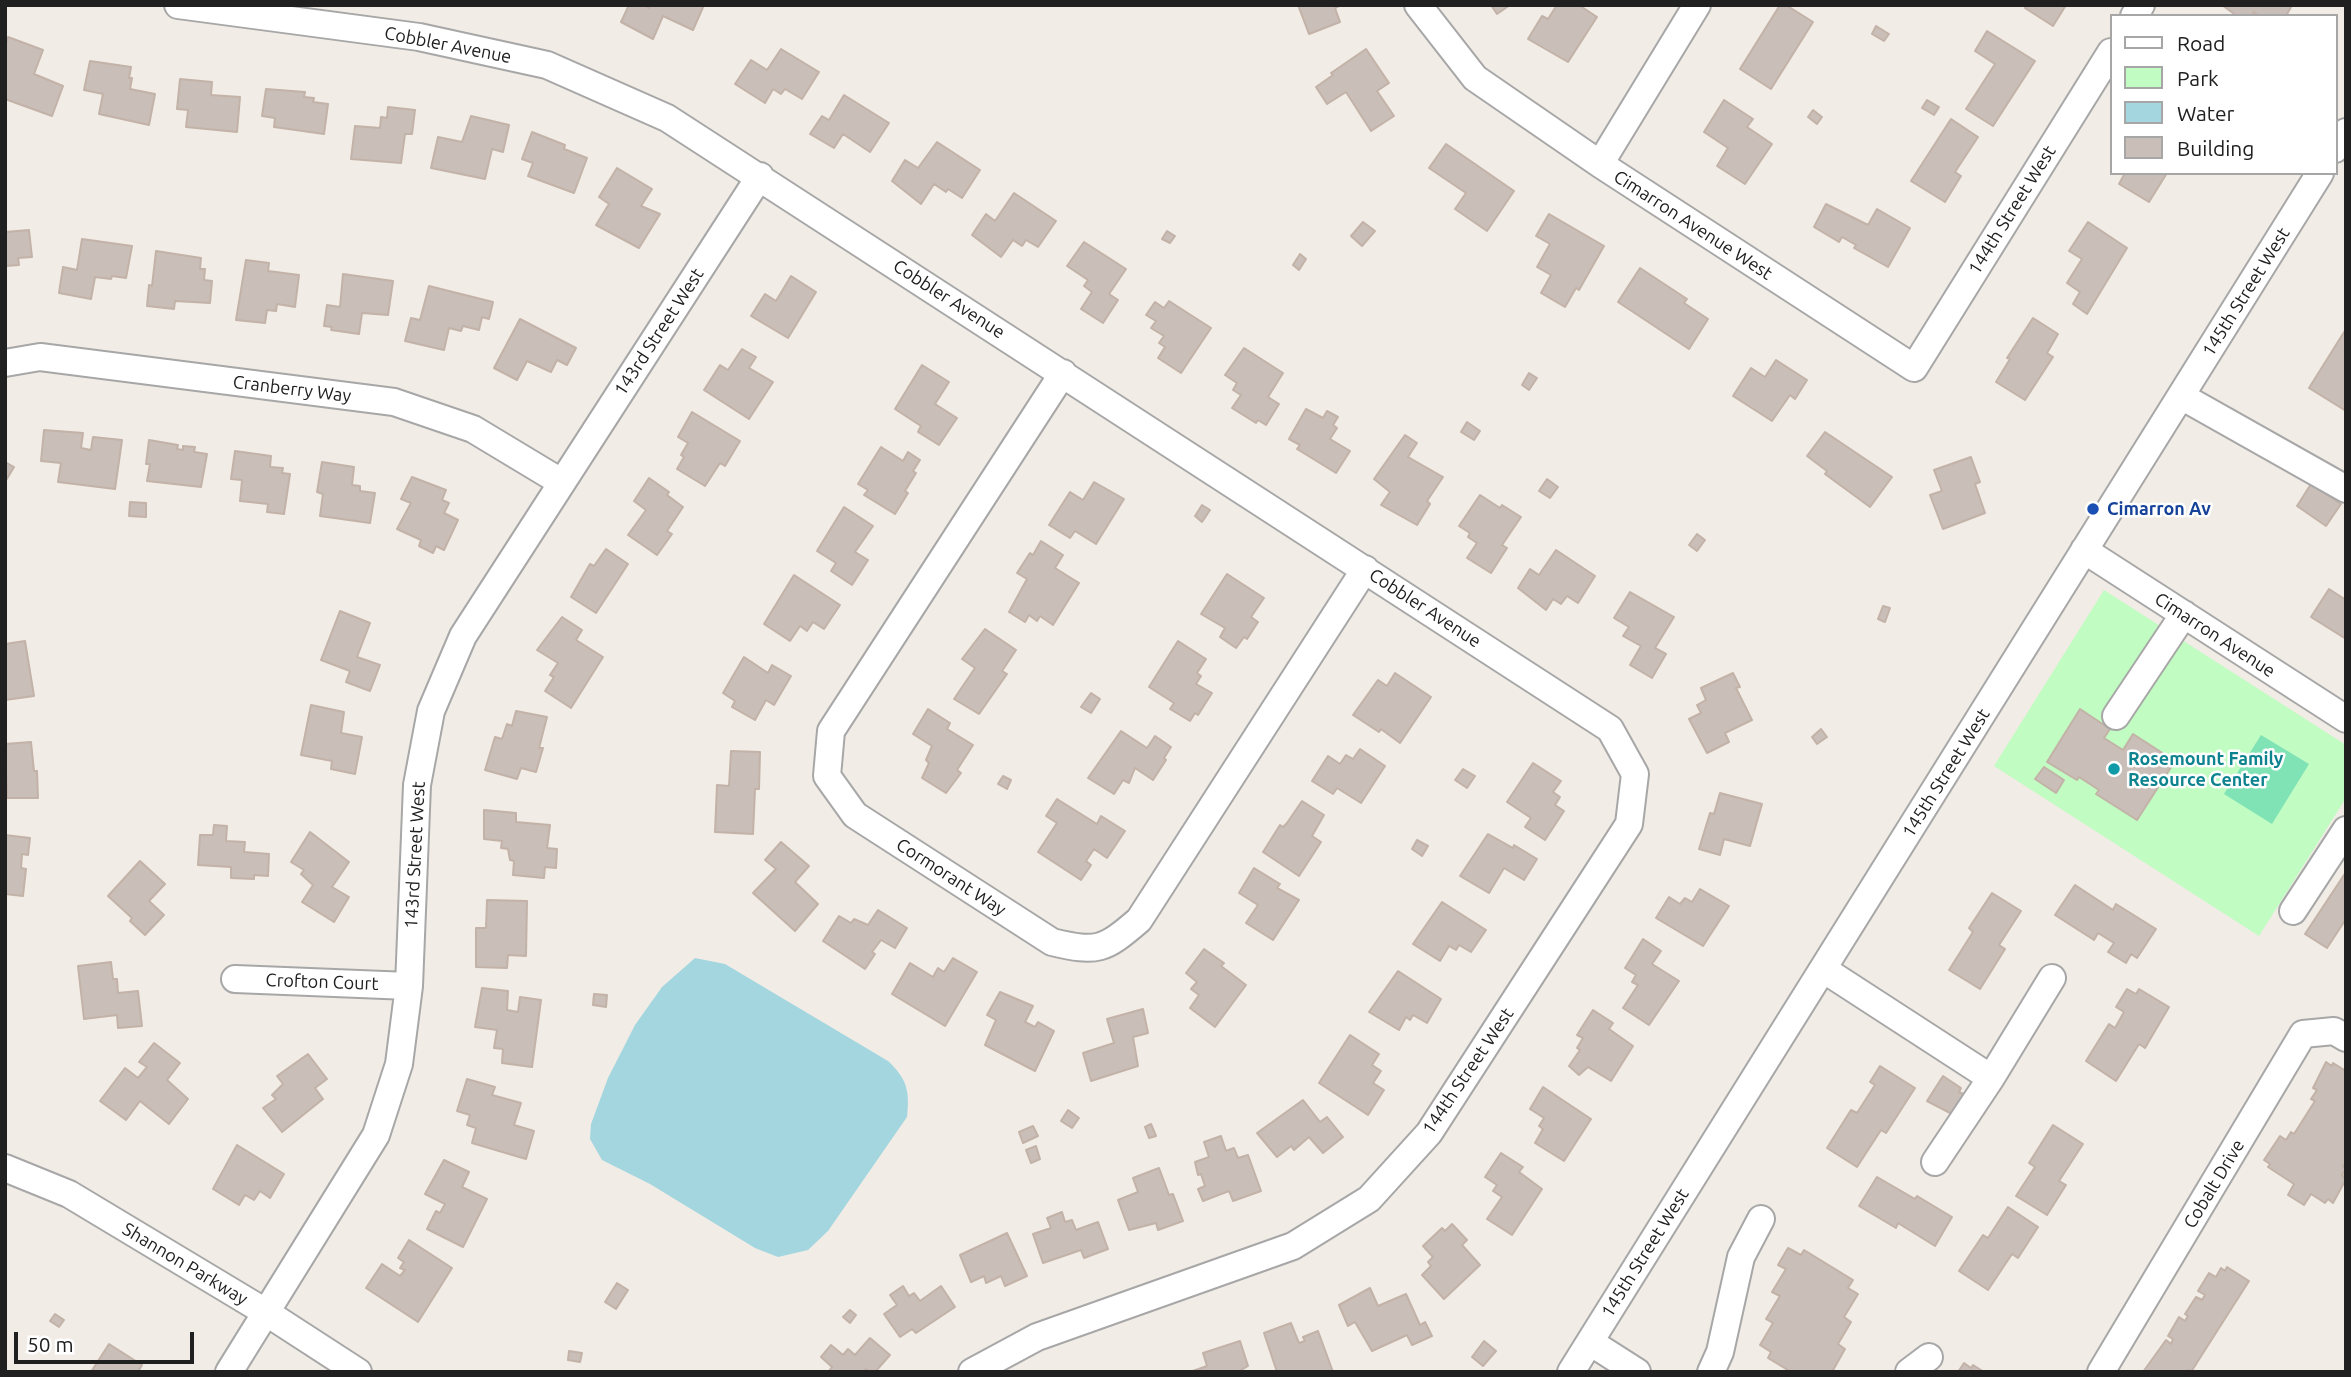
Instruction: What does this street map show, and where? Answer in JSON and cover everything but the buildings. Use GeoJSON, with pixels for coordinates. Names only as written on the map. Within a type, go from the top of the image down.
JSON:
{"type":"FeatureCollection","features":[{"type":"Feature","properties":{"kind":"street","name":"Cobbler Avenue"},"geometry":{"type":"LineString","coordinates":[[178,5],[419,37],[547,65],[667,118],[1610,729],[1635,774]]}},
{"type":"Feature","properties":{"kind":"street","name":"Cimarron Avenue West"},"geometry":{"type":"LineString","coordinates":[[1418,5],[1475,78],[1600,164],[1914,368]]}},
{"type":"Feature","properties":{"kind":"street"},"geometry":{"type":"LineString","coordinates":[[1600,164],[1697,5]]}},
{"type":"Feature","properties":{"kind":"street","name":"144th Street West"},"geometry":{"type":"LineString","coordinates":[[1914,368],[2110,54]]}},
{"type":"Feature","properties":{"kind":"street","name":"145th Street West"},"geometry":{"type":"LineString","coordinates":[[1571,1372],[2319,175]]}},
{"type":"Feature","properties":{"kind":"street","name":"143rd Street West"},"geometry":{"type":"LineString","coordinates":[[229,1372],[376,1135],[399,1064],[409,986],[417,785],[431,711],[463,636],[760,177]]}},
{"type":"Feature","properties":{"kind":"street","name":"Cranberry Way"},"geometry":{"type":"LineString","coordinates":[[5,363],[40,357],[394,402],[473,429],[561,482]]}},
{"type":"Feature","properties":{"kind":"street","name":"Cormorant Way"},"geometry":{"type":"LineString","coordinates":[[1063,373],[831,732],[827,776],[855,815],[878,830],[1052,942],[1082,950],[1111,944],[1139,920],[1365,569]]}},
{"type":"Feature","properties":{"kind":"street"},"geometry":{"type":"LineString","coordinates":[[2181,396],[2346,489]]}},
{"type":"Feature","properties":{"kind":"street","name":"Cimarron Avenue"},"geometry":{"type":"LineString","coordinates":[[2084,550],[2346,719]]}},
{"type":"Feature","properties":{"kind":"street"},"geometry":{"type":"LineString","coordinates":[[2116,716],[2183,614]]}},
{"type":"Feature","properties":{"kind":"street","name":"144th Street West"},"geometry":{"type":"LineString","coordinates":[[976,1370],[1037,1337],[1293,1246],[1369,1199],[1429,1133],[1629,824],[1635,774]]}},
{"type":"Feature","properties":{"kind":"street"},"geometry":{"type":"LineString","coordinates":[[2293,911],[2346,831]]}},
{"type":"Feature","properties":{"kind":"street"},"geometry":{"type":"LineString","coordinates":[[1823,969],[1991,1078]]}},
{"type":"Feature","properties":{"kind":"street"},"geometry":{"type":"LineString","coordinates":[[1935,1162],[1991,1078],[2052,978]]}},
{"type":"Feature","properties":{"kind":"street","name":"Crofton Court"},"geometry":{"type":"LineString","coordinates":[[235,979],[409,986]]}},
{"type":"Feature","properties":{"kind":"street","name":"Cobalt Drive"},"geometry":{"type":"LineString","coordinates":[[2101,1372],[2303,1034],[2334,1031],[2346,1038]]}},
{"type":"Feature","properties":{"kind":"street","name":"Shannon Parkway"},"geometry":{"type":"LineString","coordinates":[[5,1168],[69,1194],[267,1313],[358,1372]]}},
{"type":"Feature","properties":{"kind":"street"},"geometry":{"type":"LineString","coordinates":[[1711,1372],[1720,1352],[1741,1257],[1760,1219]]}},
{"type":"Feature","properties":{"kind":"street"},"geometry":{"type":"LineString","coordinates":[[1590,1342],[1637,1372]]}},
{"type":"Feature","properties":{"kind":"green space"},"geometry":{"type":"Polygon","coordinates":[[[2104,590],[2346,745],[2346,798],[2259,936],[1994,766],[2104,590]]]}},
{"type":"Feature","properties":{"kind":"green space"},"geometry":{"type":"Polygon","coordinates":[[[2261,735],[2309,764],[2272,824],[2224,794],[2261,735]]]}},
{"type":"Feature","properties":{"kind":"water"},"geometry":{"type":"Polygon","coordinates":[[[695,958],[725,964],[888,1061],[906,1086],[907,1117],[828,1231],[808,1250],[778,1257],[755,1248],[650,1184],[602,1160],[590,1139],[591,1124],[608,1078],[635,1025],[662,987],[695,958]]]}},
{"type":"Feature","properties":{"kind":"place","name":"Cimarron Av"},"geometry":{"type":"Point","coordinates":[2093,509]}},
{"type":"Feature","properties":{"kind":"place","name":"Rosemount Family Resource Center"},"geometry":{"type":"Point","coordinates":[2114,769]}}]}
